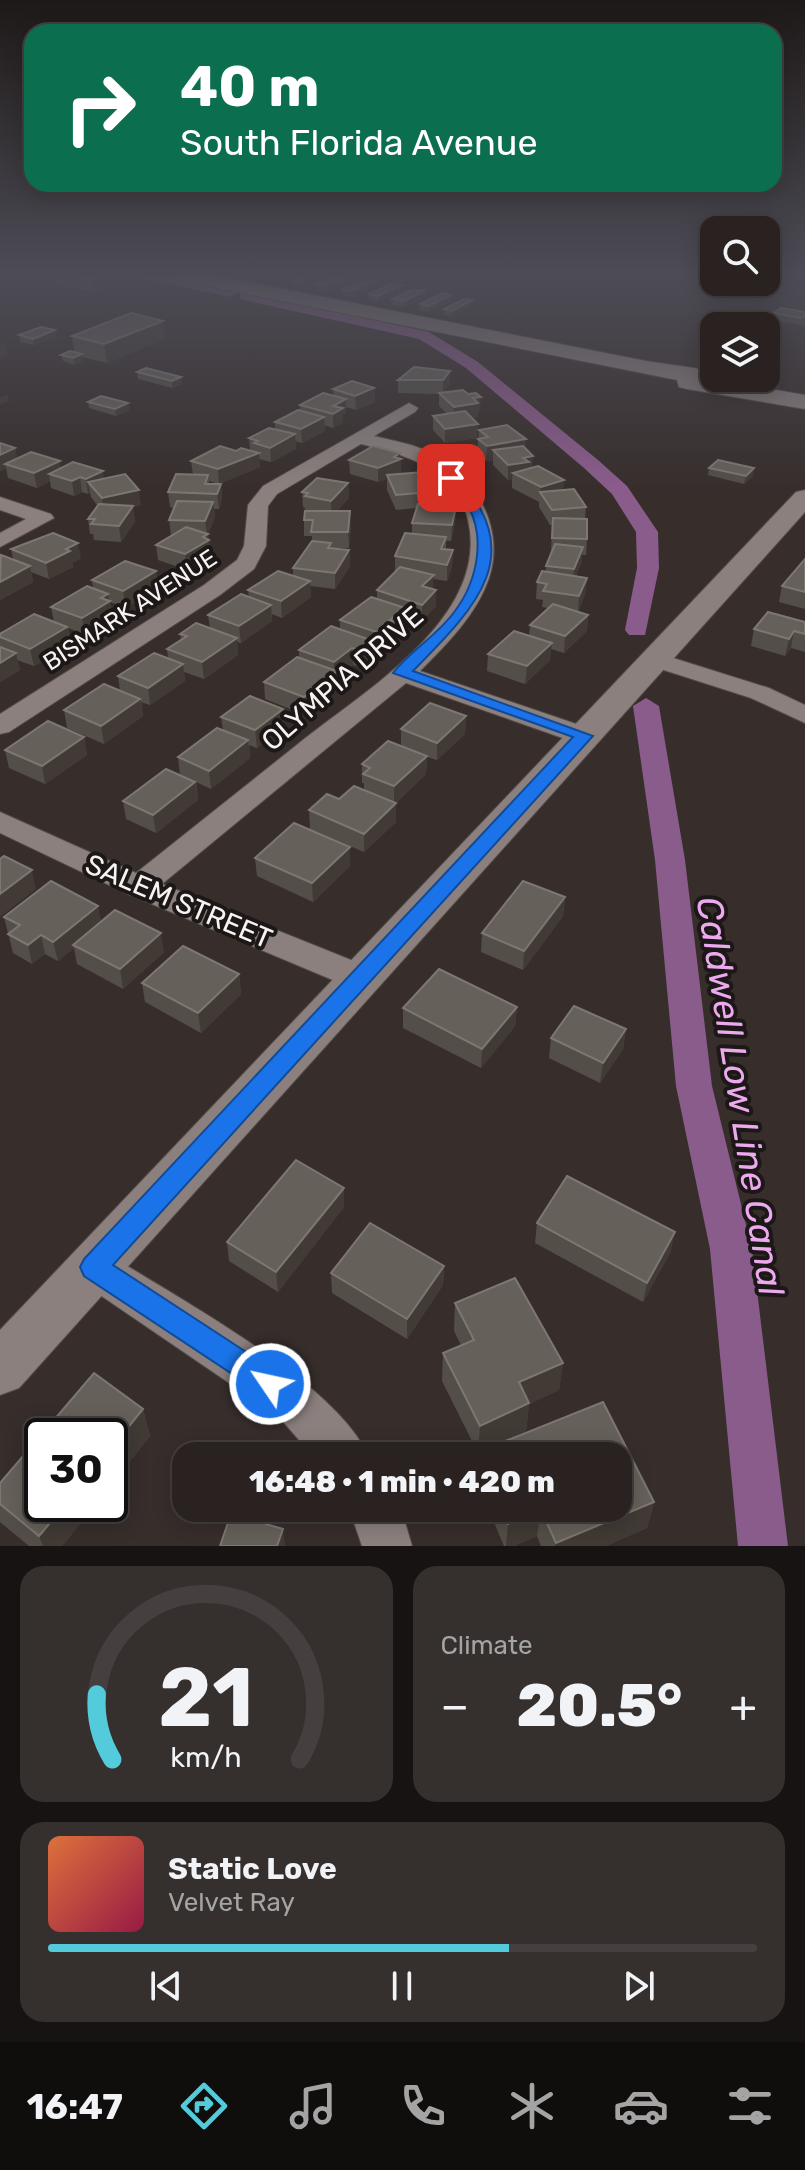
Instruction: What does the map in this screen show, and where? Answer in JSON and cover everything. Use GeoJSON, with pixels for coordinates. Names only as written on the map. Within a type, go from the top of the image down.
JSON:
{"type":"FeatureCollection","features":[{"type":"Feature","properties":{"kind":"main road"},"geometry":{"type":"LineString","coordinates":[[527,344],[700,376]]}},
{"type":"Feature","properties":{"kind":"main road"},"geometry":{"type":"LineString","coordinates":[[646,368],[670,378],[805,402]]}},
{"type":"Feature","properties":{"kind":"main road"},"geometry":{"type":"LineString","coordinates":[[780,388],[805,392]]}},
{"type":"Feature","properties":{"kind":"street","name":"BISMARK AVENUE"},"geometry":{"type":"LineString","coordinates":[[0,726],[212,590],[246,564],[255,546],[258,505],[270,490],[409,408]]}},
{"type":"Feature","properties":{"kind":"street","name":"OLYMPIA DRIVE"},"geometry":{"type":"LineString","coordinates":[[139,887],[402,673],[461,614],[477,584],[485,552],[484,527],[471,499],[431,460],[359,438]]}},
{"type":"Feature","properties":{"kind":"street"},"geometry":{"type":"LineString","coordinates":[[0,1369],[805,497],[799,486],[805,480]]}},
{"type":"Feature","properties":{"kind":"street"},"geometry":{"type":"LineString","coordinates":[[0,503],[44,518],[0,541]]}},
{"type":"Feature","properties":{"kind":"street"},"geometry":{"type":"LineString","coordinates":[[654,659],[760,693],[805,715]]}},
{"type":"Feature","properties":{"kind":"street"},"geometry":{"type":"LineString","coordinates":[[402,673],[584,736]]}},
{"type":"Feature","properties":{"kind":"street","name":"SALEM STREET"},"geometry":{"type":"LineString","coordinates":[[0,821],[139,887],[359,977]]}},
{"type":"Feature","properties":{"kind":"street"},"geometry":{"type":"LineString","coordinates":[[93,1267],[295,1401],[332,1442]]}},
{"type":"Feature","properties":{"kind":"street"},"geometry":{"type":"LineString","coordinates":[[381,1522],[387,1546]]}},
{"type":"Feature","properties":{"kind":"building"},"geometry":{"type":"Polygon","coordinates":[[[70,351],[82,354],[73,358],[61,355],[70,351]]]}},
{"type":"Feature","properties":{"kind":"building"},"geometry":{"type":"Polygon","coordinates":[[[414,367],[450,371],[443,380],[398,380],[414,367]]]}},
{"type":"Feature","properties":{"kind":"building"},"geometry":{"type":"Polygon","coordinates":[[[146,368],[181,377],[172,381],[137,372],[146,368]]]}},
{"type":"Feature","properties":{"kind":"building"},"geometry":{"type":"Polygon","coordinates":[[[352,381],[374,388],[355,396],[333,389],[352,381]]]}},
{"type":"Feature","properties":{"kind":"building"},"geometry":{"type":"Polygon","coordinates":[[[463,390],[481,397],[473,398],[478,403],[454,407],[439,393],[463,390]]]}},
{"type":"Feature","properties":{"kind":"building"},"geometry":{"type":"Polygon","coordinates":[[[323,393],[346,399],[333,406],[343,408],[333,414],[300,405],[323,393]]]}},
{"type":"Feature","properties":{"kind":"building"},"geometry":{"type":"Polygon","coordinates":[[[101,396],[128,403],[115,409],[88,402],[101,396]]]}},
{"type":"Feature","properties":{"kind":"building"},"geometry":{"type":"Polygon","coordinates":[[[298,410],[324,417],[301,429],[275,422],[298,410]]]}},
{"type":"Feature","properties":{"kind":"building"},"geometry":{"type":"Polygon","coordinates":[[[465,411],[478,424],[445,429],[433,416],[465,411]]]}},
{"type":"Feature","properties":{"kind":"building"},"geometry":{"type":"Polygon","coordinates":[[[507,425],[526,439],[487,446],[478,439],[488,437],[479,430],[507,425]]]}},
{"type":"Feature","properties":{"kind":"building"},"geometry":{"type":"Polygon","coordinates":[[[269,428],[295,434],[270,448],[249,438],[269,428]]]}},
{"type":"Feature","properties":{"kind":"building"},"geometry":{"type":"Polygon","coordinates":[[[0,443],[15,448],[0,455],[0,443]]]}},
{"type":"Feature","properties":{"kind":"building"},"geometry":{"type":"Polygon","coordinates":[[[220,446],[259,453],[218,469],[191,461],[220,446]]]}},
{"type":"Feature","properties":{"kind":"building"},"geometry":{"type":"Polygon","coordinates":[[[373,446],[400,453],[394,457],[401,459],[378,468],[349,460],[373,446]]]}},
{"type":"Feature","properties":{"kind":"building"},"geometry":{"type":"Polygon","coordinates":[[[523,446],[533,456],[523,458],[529,462],[508,465],[493,450],[523,446]]]}},
{"type":"Feature","properties":{"kind":"building"},"geometry":{"type":"Polygon","coordinates":[[[31,452],[60,461],[34,473],[5,464],[31,452]]]}},
{"type":"Feature","properties":{"kind":"building"},"geometry":{"type":"Polygon","coordinates":[[[718,460],[754,468],[746,476],[709,468],[718,460]]]}},
{"type":"Feature","properties":{"kind":"building"},"geometry":{"type":"Polygon","coordinates":[[[73,462],[103,471],[72,481],[49,474],[73,462]]]}},
{"type":"Feature","properties":{"kind":"building"},"geometry":{"type":"Polygon","coordinates":[[[538,466],[564,480],[541,487],[513,473],[538,466]]]}},
{"type":"Feature","properties":{"kind":"building"},"geometry":{"type":"Polygon","coordinates":[[[424,472],[441,491],[396,495],[387,475],[424,472]]]}},
{"type":"Feature","properties":{"kind":"building"},"geometry":{"type":"Polygon","coordinates":[[[125,474],[139,490],[102,498],[88,482],[125,474]]]}},
{"type":"Feature","properties":{"kind":"building"},"geometry":{"type":"Polygon","coordinates":[[[176,474],[208,475],[205,484],[221,484],[217,494],[168,492],[176,474]]]}},
{"type":"Feature","properties":{"kind":"building"},"geometry":{"type":"Polygon","coordinates":[[[317,478],[348,483],[331,501],[305,496],[308,493],[302,492],[317,478]]]}},
{"type":"Feature","properties":{"kind":"building"},"geometry":{"type":"Polygon","coordinates":[[[574,489],[586,507],[552,510],[540,492],[574,489]]]}},
{"type":"Feature","properties":{"kind":"building"},"geometry":{"type":"Polygon","coordinates":[[[177,501],[213,502],[205,521],[169,520],[177,501]]]}},
{"type":"Feature","properties":{"kind":"building"},"geometry":{"type":"Polygon","coordinates":[[[99,504],[133,506],[119,526],[91,524],[95,519],[88,519],[99,504]]]}},
{"type":"Feature","properties":{"kind":"building"},"geometry":{"type":"Polygon","coordinates":[[[418,504],[456,506],[452,525],[412,523],[418,504]]]}},
{"type":"Feature","properties":{"kind":"building"},"geometry":{"type":"Polygon","coordinates":[[[305,511],[350,511],[348,532],[311,532],[313,520],[304,520],[305,511]]]}},
{"type":"Feature","properties":{"kind":"building"},"geometry":{"type":"Polygon","coordinates":[[[553,518],[587,519],[587,539],[552,538],[553,518]]]}},
{"type":"Feature","properties":{"kind":"building"},"geometry":{"type":"Polygon","coordinates":[[[186,527],[208,534],[203,537],[209,540],[185,554],[156,545],[186,527]]]}},
{"type":"Feature","properties":{"kind":"building"},"geometry":{"type":"Polygon","coordinates":[[[53,533],[78,543],[66,549],[70,551],[46,563],[11,549],[53,533]]]}},
{"type":"Feature","properties":{"kind":"building"},"geometry":{"type":"Polygon","coordinates":[[[405,533],[446,537],[441,549],[453,550],[447,565],[395,556],[405,533]]]}},
{"type":"Feature","properties":{"kind":"building"},"geometry":{"type":"Polygon","coordinates":[[[312,541],[331,543],[328,548],[349,550],[335,573],[293,568],[312,541]]]}},
{"type":"Feature","properties":{"kind":"building"},"geometry":{"type":"Polygon","coordinates":[[[555,544],[583,547],[574,569],[546,566],[555,544]]]}},
{"type":"Feature","properties":{"kind":"building"},"geometry":{"type":"Polygon","coordinates":[[[1,555],[30,566],[0,582],[1,555]]]}},
{"type":"Feature","properties":{"kind":"building"},"geometry":{"type":"Polygon","coordinates":[[[805,559],[805,592],[782,586],[805,559]]]}},
{"type":"Feature","properties":{"kind":"building"},"geometry":{"type":"Polygon","coordinates":[[[125,561],[156,571],[123,591],[92,580],[125,561]]]}},
{"type":"Feature","properties":{"kind":"building"},"geometry":{"type":"Polygon","coordinates":[[[400,567],[434,575],[422,586],[436,590],[422,605],[377,590],[400,567]]]}},
{"type":"Feature","properties":{"kind":"building"},"geometry":{"type":"Polygon","coordinates":[[[278,571],[310,581],[281,601],[248,590],[278,571]]]}},
{"type":"Feature","properties":{"kind":"building"},"geometry":{"type":"Polygon","coordinates":[[[542,571],[587,578],[579,596],[543,591],[547,584],[537,582],[542,571]]]}},
{"type":"Feature","properties":{"kind":"building"},"geometry":{"type":"Polygon","coordinates":[[[87,586],[108,594],[101,598],[110,601],[82,618],[51,607],[87,586]]]}},
{"type":"Feature","properties":{"kind":"building"},"geometry":{"type":"Polygon","coordinates":[[[241,594],[271,605],[239,626],[208,615],[241,594]]]}},
{"type":"Feature","properties":{"kind":"building"},"geometry":{"type":"Polygon","coordinates":[[[371,597],[405,608],[390,620],[400,623],[385,635],[340,620],[371,597]]]}},
{"type":"Feature","properties":{"kind":"building"},"geometry":{"type":"Polygon","coordinates":[[[553,604],[588,615],[565,636],[530,625],[553,604]]]}},
{"type":"Feature","properties":{"kind":"building"},"geometry":{"type":"Polygon","coordinates":[[[768,612],[805,622],[805,634],[794,631],[789,639],[754,629],[768,612]]]}},
{"type":"Feature","properties":{"kind":"building"},"geometry":{"type":"Polygon","coordinates":[[[34,614],[67,627],[30,649],[0,637],[0,634],[34,614]]]}},
{"type":"Feature","properties":{"kind":"building"},"geometry":{"type":"Polygon","coordinates":[[[196,623],[237,638],[202,662],[167,649],[187,636],[180,634],[196,623]]]}},
{"type":"Feature","properties":{"kind":"building"},"geometry":{"type":"Polygon","coordinates":[[[331,626],[376,642],[363,651],[352,648],[334,662],[299,650],[331,626]]]}},
{"type":"Feature","properties":{"kind":"building"},"geometry":{"type":"Polygon","coordinates":[[[514,631],[552,643],[527,666],[488,654],[514,631]]]}},
{"type":"Feature","properties":{"kind":"building"},"geometry":{"type":"Polygon","coordinates":[[[0,647],[16,653],[0,663],[0,647]]]}},
{"type":"Feature","properties":{"kind":"building"},"geometry":{"type":"Polygon","coordinates":[[[154,653],[183,664],[148,688],[118,676],[154,653]]]}},
{"type":"Feature","properties":{"kind":"building"},"geometry":{"type":"Polygon","coordinates":[[[297,657],[337,671],[304,697],[264,682],[297,657]]]}},
{"type":"Feature","properties":{"kind":"building"},"geometry":{"type":"Polygon","coordinates":[[[104,684],[140,699],[101,726],[64,710],[104,684]]]}},
{"type":"Feature","properties":{"kind":"building"},"geometry":{"type":"Polygon","coordinates":[[[250,696],[283,709],[255,730],[221,717],[250,696]]]}},
{"type":"Feature","properties":{"kind":"building"},"geometry":{"type":"Polygon","coordinates":[[[430,703],[466,716],[437,743],[401,729],[430,703]]]}},
{"type":"Feature","properties":{"kind":"building"},"geometry":{"type":"Polygon","coordinates":[[[48,721],[84,737],[42,766],[5,750],[48,721]]]}},
{"type":"Feature","properties":{"kind":"building"},"geometry":{"type":"Polygon","coordinates":[[[217,728],[248,740],[209,771],[178,757],[217,728]]]}},
{"type":"Feature","properties":{"kind":"building"},"geometry":{"type":"Polygon","coordinates":[[[388,741],[427,756],[394,786],[363,774],[370,768],[362,764],[388,741]]]}},
{"type":"Feature","properties":{"kind":"building"},"geometry":{"type":"Polygon","coordinates":[[[166,769],[195,782],[153,815],[123,801],[166,769]]]}},
{"type":"Feature","properties":{"kind":"building"},"geometry":{"type":"Polygon","coordinates":[[[354,786],[396,803],[364,834],[309,810],[327,794],[339,799],[354,786]]]}},
{"type":"Feature","properties":{"kind":"building"},"geometry":{"type":"Polygon","coordinates":[[[294,823],[350,847],[312,883],[255,858],[294,823]]]}},
{"type":"Feature","properties":{"kind":"building"},"geometry":{"type":"Polygon","coordinates":[[[4,856],[32,870],[0,894],[0,859],[4,856]]]}},
{"type":"Feature","properties":{"kind":"building"},"geometry":{"type":"Polygon","coordinates":[[[51,881],[98,906],[53,942],[41,935],[28,945],[8,934],[20,925],[4,917],[51,881]]]}},
{"type":"Feature","properties":{"kind":"building"},"geometry":{"type":"Polygon","coordinates":[[[523,881],[565,897],[524,951],[482,933],[523,881]]]}},
{"type":"Feature","properties":{"kind":"building"},"geometry":{"type":"Polygon","coordinates":[[[115,910],[161,933],[120,969],[73,945],[115,910]]]}},
{"type":"Feature","properties":{"kind":"building"},"geometry":{"type":"Polygon","coordinates":[[[183,946],[239,974],[198,1013],[142,983],[183,946]]]}},
{"type":"Feature","properties":{"kind":"building"},"geometry":{"type":"Polygon","coordinates":[[[439,969],[517,1007],[482,1049],[403,1008],[439,969]]]}},
{"type":"Feature","properties":{"kind":"building"},"geometry":{"type":"Polygon","coordinates":[[[574,1006],[626,1029],[603,1063],[551,1038],[574,1006]]]}},
{"type":"Feature","properties":{"kind":"building"},"geometry":{"type":"Polygon","coordinates":[[[296,1160],[344,1188],[276,1272],[227,1242],[296,1160]]]}},
{"type":"Feature","properties":{"kind":"building"},"geometry":{"type":"Polygon","coordinates":[[[567,1176],[675,1232],[647,1283],[537,1223],[567,1176]]]}},
{"type":"Feature","properties":{"kind":"building"},"geometry":{"type":"Polygon","coordinates":[[[370,1223],[444,1266],[407,1319],[331,1273],[370,1223]]]}},
{"type":"Feature","properties":{"kind":"building"},"geometry":{"type":"Polygon","coordinates":[[[515,1278],[563,1363],[519,1382],[529,1403],[480,1426],[443,1353],[474,1340],[455,1303],[515,1278]]]}},
{"type":"Feature","properties":{"kind":"building"},"geometry":{"type":"Polygon","coordinates":[[[94,1373],[143,1409],[128,1428],[128,1418],[56,1418],[94,1373]]]}},
{"type":"Feature","properties":{"kind":"building"},"geometry":{"type":"Polygon","coordinates":[[[603,1402],[623,1442],[503,1442],[603,1402]]]}},
{"type":"Feature","properties":{"kind":"building"},"geometry":{"type":"Polygon","coordinates":[[[24,1455],[24,1522],[51,1522],[39,1536],[0,1504],[0,1483],[24,1455]]]}},
{"type":"Feature","properties":{"kind":"building"},"geometry":{"type":"Polygon","coordinates":[[[632,1459],[654,1502],[632,1511],[632,1459]]]}},
{"type":"Feature","properties":{"kind":"building"},"geometry":{"type":"Polygon","coordinates":[[[228,1522],[259,1522],[283,1529],[277,1546],[220,1546],[228,1522]]]}},
{"type":"Feature","properties":{"kind":"building"},"geometry":{"type":"Polygon","coordinates":[[[546,1522],[606,1522],[556,1543],[546,1522]]]}},
{"type":"Feature","properties":{"kind":"waterway","name":"Caldwell Low Line Canal"},"geometry":{"type":"LineString","coordinates":[[439,344],[472,365],[620,490],[647,532],[648,568],[637,630]]}},
{"type":"Feature","properties":{"kind":"waterway","name":"Caldwell Low Line Canal"},"geometry":{"type":"LineString","coordinates":[[646,706],[670,860],[694,1086],[731,1249],[763,1546]]}},
{"type":"Feature","properties":{"kind":"route"},"geometry":{"type":"LineString","coordinates":[[270,1384],[93,1267],[584,736],[402,673],[461,614],[477,584],[485,552],[484,527],[471,499],[451,478]]}}]}
